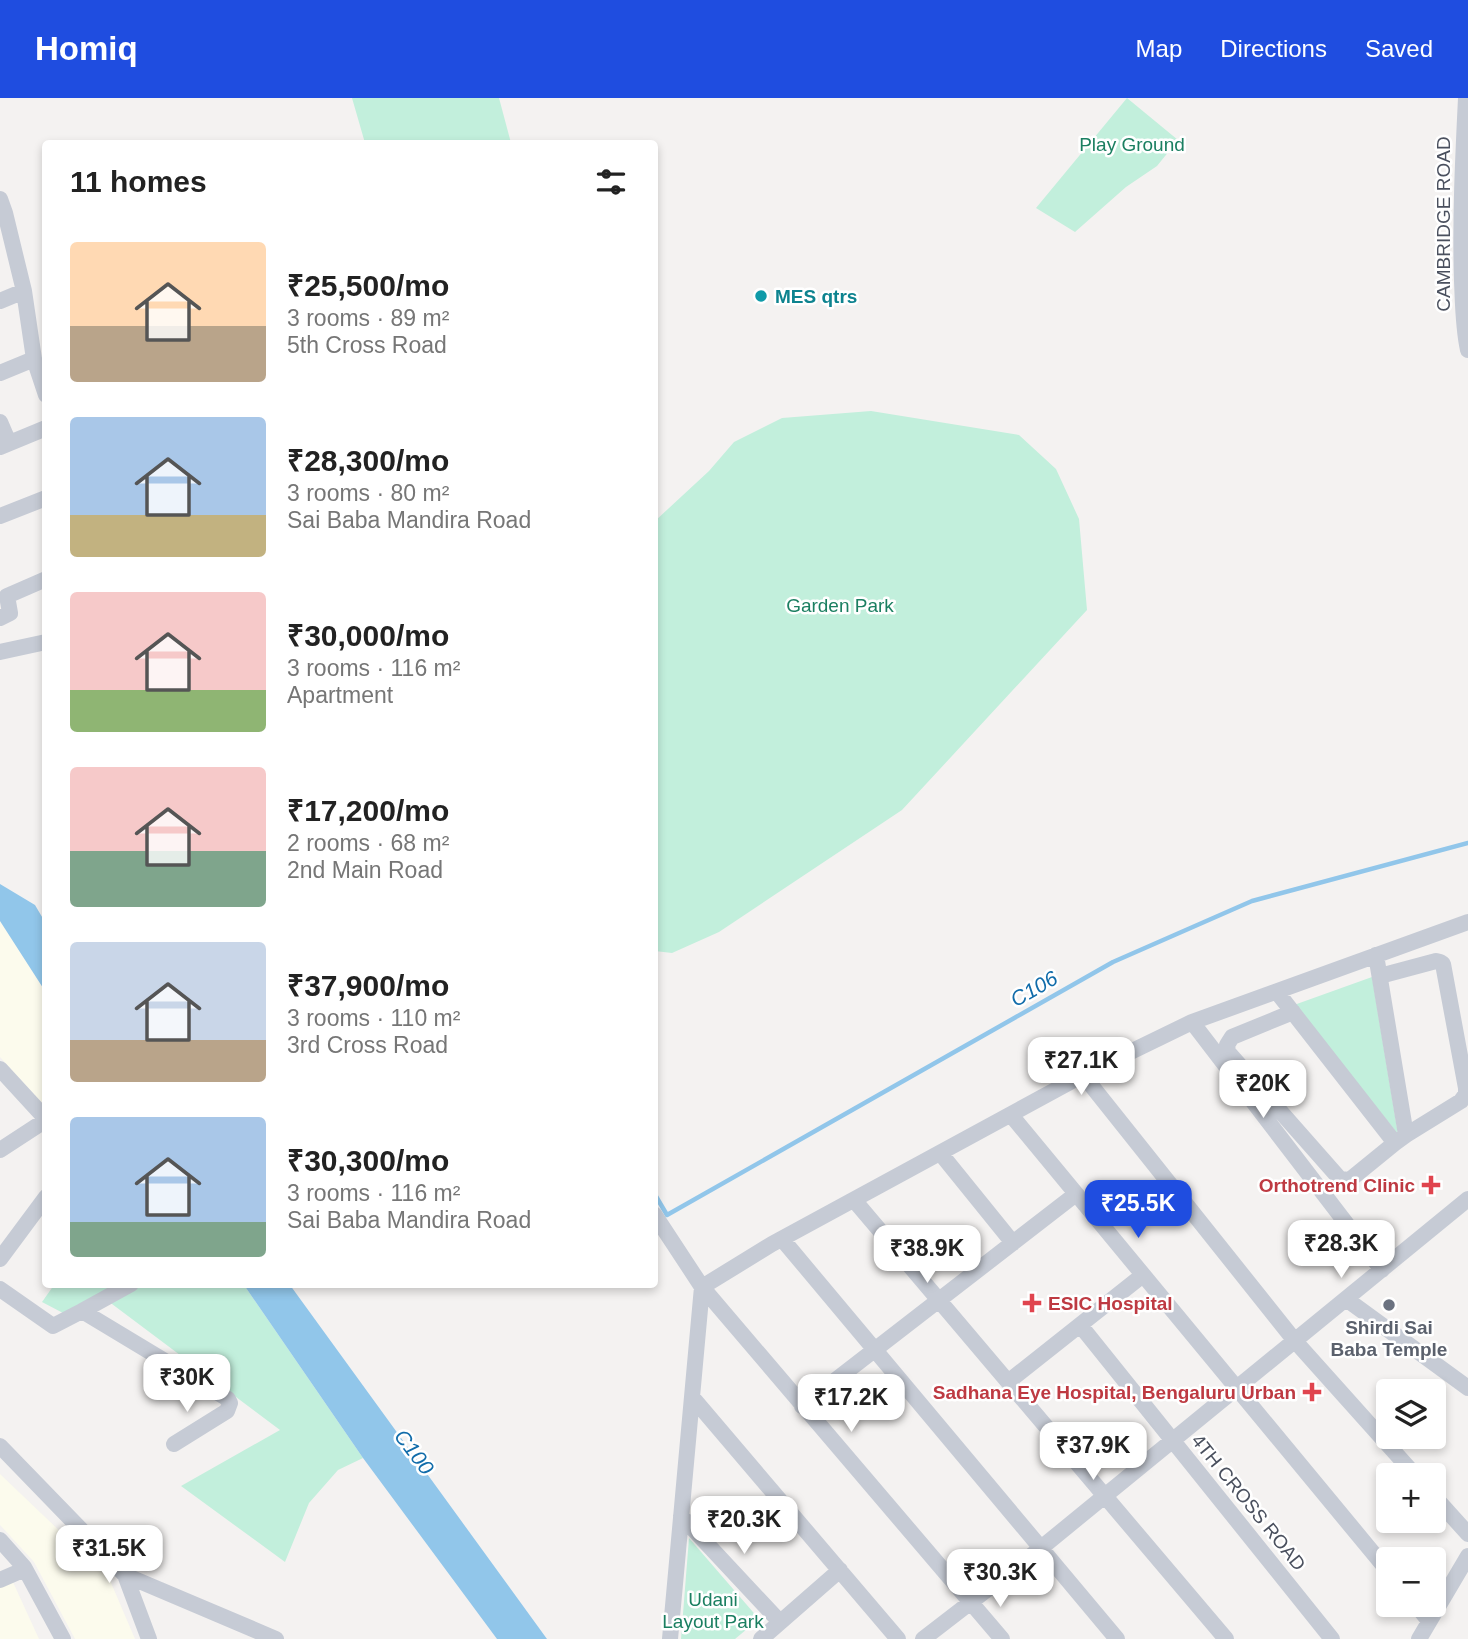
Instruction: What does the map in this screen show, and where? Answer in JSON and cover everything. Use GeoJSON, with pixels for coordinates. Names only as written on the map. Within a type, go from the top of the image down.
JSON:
{"type":"FeatureCollection","features":[{"type":"Feature","properties":{"kind":"street","name":"CAMBRIDGE ROAD"},"geometry":{"type":"LineString","coordinates":[[1466,98],[1462,150],[1461,252],[1464,332],[1468,350]]}},
{"type":"Feature","properties":{"kind":"street"},"geometry":{"type":"LineString","coordinates":[[2,209],[24,291],[34,359],[42,383]]}},
{"type":"Feature","properties":{"kind":"street"},"geometry":{"type":"LineString","coordinates":[[0,301],[24,291]]}},
{"type":"Feature","properties":{"kind":"street"},"geometry":{"type":"LineString","coordinates":[[0,373],[34,359]]}},
{"type":"Feature","properties":{"kind":"street"},"geometry":{"type":"LineString","coordinates":[[0,422],[4,445],[42,430]]}},
{"type":"Feature","properties":{"kind":"street"},"geometry":{"type":"LineString","coordinates":[[0,516],[42,500]]}},
{"type":"Feature","properties":{"kind":"street"},"geometry":{"type":"LineString","coordinates":[[0,618],[10,613],[7,596],[42,581]]}},
{"type":"Feature","properties":{"kind":"street"},"geometry":{"type":"LineString","coordinates":[[0,652],[42,643]]}},
{"type":"Feature","properties":{"kind":"street"},"geometry":{"type":"LineString","coordinates":[[702,1287],[782,1239],[1083,1075],[1192,1023],[1468,922]]}},
{"type":"Feature","properties":{"kind":"street"},"geometry":{"type":"LineString","coordinates":[[1376,955],[1400,1139]]}},
{"type":"Feature","properties":{"kind":"street"},"geometry":{"type":"LineString","coordinates":[[1293,1012],[1232,1037],[1227,1045],[1228,1052],[1340,1179],[1349,1180],[1400,1139],[1461,1101],[1466,1094],[1443,964],[1436,961],[1380,976]]}},
{"type":"Feature","properties":{"kind":"street"},"geometry":{"type":"LineString","coordinates":[[1277,992],[1400,1139]]}},
{"type":"Feature","properties":{"kind":"street"},"geometry":{"type":"LineString","coordinates":[[1192,1023],[1382,1270]]}},
{"type":"Feature","properties":{"kind":"street"},"geometry":{"type":"LineString","coordinates":[[0,1069],[42,1116]]}},
{"type":"Feature","properties":{"kind":"street"},"geometry":{"type":"LineString","coordinates":[[1083,1075],[1295,1341],[1404,1463]]}},
{"type":"Feature","properties":{"kind":"street"},"geometry":{"type":"LineString","coordinates":[[1011,1115],[1376,1556]]}},
{"type":"Feature","properties":{"kind":"street"},"geometry":{"type":"LineString","coordinates":[[0,1150],[42,1123]]}},
{"type":"Feature","properties":{"kind":"street"},"geometry":{"type":"LineString","coordinates":[[941,1154],[1013,1242]]}},
{"type":"Feature","properties":{"kind":"street"},"geometry":{"type":"LineString","coordinates":[[802,1406],[1076,1194]]}},
{"type":"Feature","properties":{"kind":"street"},"geometry":{"type":"LineString","coordinates":[[923,1639],[1041,1548],[1468,1199]]}},
{"type":"Feature","properties":{"kind":"street"},"geometry":{"type":"LineString","coordinates":[[854,1200],[1226,1639]]}},
{"type":"Feature","properties":{"kind":"street"},"geometry":{"type":"LineString","coordinates":[[0,1259],[42,1202]]}},
{"type":"Feature","properties":{"kind":"street"},"geometry":{"type":"LineString","coordinates":[[658,1220],[702,1287],[1002,1639]]}},
{"type":"Feature","properties":{"kind":"street"},"geometry":{"type":"LineString","coordinates":[[782,1239],[1117,1639]]}},
{"type":"Feature","properties":{"kind":"street"},"geometry":{"type":"LineString","coordinates":[[1008,1382],[1143,1275]]}},
{"type":"Feature","properties":{"kind":"street"},"geometry":{"type":"LineString","coordinates":[[670,1639],[702,1287]]}},
{"type":"Feature","properties":{"kind":"street"},"geometry":{"type":"LineString","coordinates":[[0,1289],[53,1326],[124,1288]]}},
{"type":"Feature","properties":{"kind":"street"},"geometry":{"type":"LineString","coordinates":[[1346,1299],[1468,1388]]}},
{"type":"Feature","properties":{"kind":"street"},"geometry":{"type":"LineString","coordinates":[[82,1311],[228,1399],[230,1403],[227,1411],[174,1444]]}},
{"type":"Feature","properties":{"kind":"street","name":"4TH CROSS ROAD"},"geometry":{"type":"LineString","coordinates":[[1080,1325],[1332,1639]]}},
{"type":"Feature","properties":{"kind":"street"},"geometry":{"type":"LineString","coordinates":[[692,1396],[898,1639]]}},
{"type":"Feature","properties":{"kind":"street"},"geometry":{"type":"LineString","coordinates":[[0,1446],[125,1576],[149,1639]]}},
{"type":"Feature","properties":{"kind":"street"},"geometry":{"type":"LineString","coordinates":[[1446,1509],[1468,1534]]}},
{"type":"Feature","properties":{"kind":"street"},"geometry":{"type":"LineString","coordinates":[[681,1516],[780,1622]]}},
{"type":"Feature","properties":{"kind":"street"},"geometry":{"type":"LineString","coordinates":[[0,1540],[24,1567],[63,1639]]}},
{"type":"Feature","properties":{"kind":"street"},"geometry":{"type":"LineString","coordinates":[[0,1556],[16,1573],[51,1639]]}},
{"type":"Feature","properties":{"kind":"street"},"geometry":{"type":"LineString","coordinates":[[1419,1639],[1468,1556]]}},
{"type":"Feature","properties":{"kind":"street"},"geometry":{"type":"LineString","coordinates":[[761,1639],[840,1570]]}},
{"type":"Feature","properties":{"kind":"street"},"geometry":{"type":"LineString","coordinates":[[0,1580],[16,1573]]}},
{"type":"Feature","properties":{"kind":"street"},"geometry":{"type":"LineString","coordinates":[[125,1576],[276,1639]]}},
{"type":"Feature","properties":{"kind":"street"},"geometry":{"type":"LineString","coordinates":[[1426,1617],[1429,1621]]}},
{"type":"Feature","properties":{"kind":"shaded area"},"geometry":{"type":"Polygon","coordinates":[[[0,921],[42,986],[42,1103],[0,1057],[0,921]]]}},
{"type":"Feature","properties":{"kind":"shaded area"},"geometry":{"type":"Polygon","coordinates":[[[0,1474],[109,1578],[135,1639],[75,1639],[34,1562],[0,1525],[0,1474]]]}},
{"type":"Feature","properties":{"kind":"shaded area"},"geometry":{"type":"Polygon","coordinates":[[[12,1580],[39,1639],[0,1639],[0,1585],[12,1580]]]}},
{"type":"Feature","properties":{"kind":"green space"},"geometry":{"type":"Polygon","coordinates":[[[352,98],[499,98],[510,140],[364,140],[352,98]]]}},
{"type":"Feature","properties":{"kind":"green space","name":"Play Ground"},"geometry":{"type":"Polygon","coordinates":[[[1127,98],[1178,140],[1157,166],[1126,187],[1075,232],[1036,208],[1127,98]]]}},
{"type":"Feature","properties":{"kind":"green space","name":"Garden Park"},"geometry":{"type":"Polygon","coordinates":[[[871,411],[1019,435],[1056,469],[1079,519],[1087,610],[902,810],[719,932],[672,953],[658,951],[658,518],[709,471],[734,442],[782,418],[871,411]]]}},
{"type":"Feature","properties":{"kind":"green space"},"geometry":{"type":"Polygon","coordinates":[[[1372,977],[1398,1134],[1294,1005],[1372,977]]]}},
{"type":"Feature","properties":{"kind":"green space"},"geometry":{"type":"Polygon","coordinates":[[[52,1288],[246,1288],[363,1458],[338,1470],[309,1503],[285,1562],[181,1486],[280,1430],[100,1295],[63,1313],[42,1302],[52,1288]]]}},
{"type":"Feature","properties":{"kind":"green space","name":"Udani Layout Park"},"geometry":{"type":"Polygon","coordinates":[[[689,1538],[759,1619],[735,1639],[681,1639],[689,1538]]]}},
{"type":"Feature","properties":{"kind":"water"},"geometry":{"type":"Polygon","coordinates":[[[0,884],[35,905],[42,917],[42,986],[0,921],[0,884]]]}},
{"type":"Feature","properties":{"kind":"water"},"geometry":{"type":"Polygon","coordinates":[[[246,1288],[292,1288],[547,1639],[497,1639],[363,1458],[246,1288]]]}},
{"type":"Feature","properties":{"kind":"waterway","name":"C106"},"geometry":{"type":"LineString","coordinates":[[658,1200],[667,1215],[1113,962],[1252,901],[1468,843]]}},
{"type":"Feature","properties":{"kind":"place","name":"MES qtrs"},"geometry":{"type":"Point","coordinates":[761,296]}},
{"type":"Feature","properties":{"kind":"place","name":"Orthotrend Clinic"},"geometry":{"type":"Point","coordinates":[1431,1185]}},
{"type":"Feature","properties":{"kind":"place","name":"ESIC Hospital"},"geometry":{"type":"Point","coordinates":[1032,1303]}},
{"type":"Feature","properties":{"kind":"place","name":"Shirdi Sai Baba Temple"},"geometry":{"type":"Point","coordinates":[1389,1305]}},
{"type":"Feature","properties":{"kind":"place","name":"Sadhana Eye Hospital, Bengaluru Urban"},"geometry":{"type":"Point","coordinates":[1312,1392]}},
{"type":"Feature","properties":{"kind":"water label","name":"C100"},"geometry":{"type":"Point","coordinates":[414,1452]}}]}
